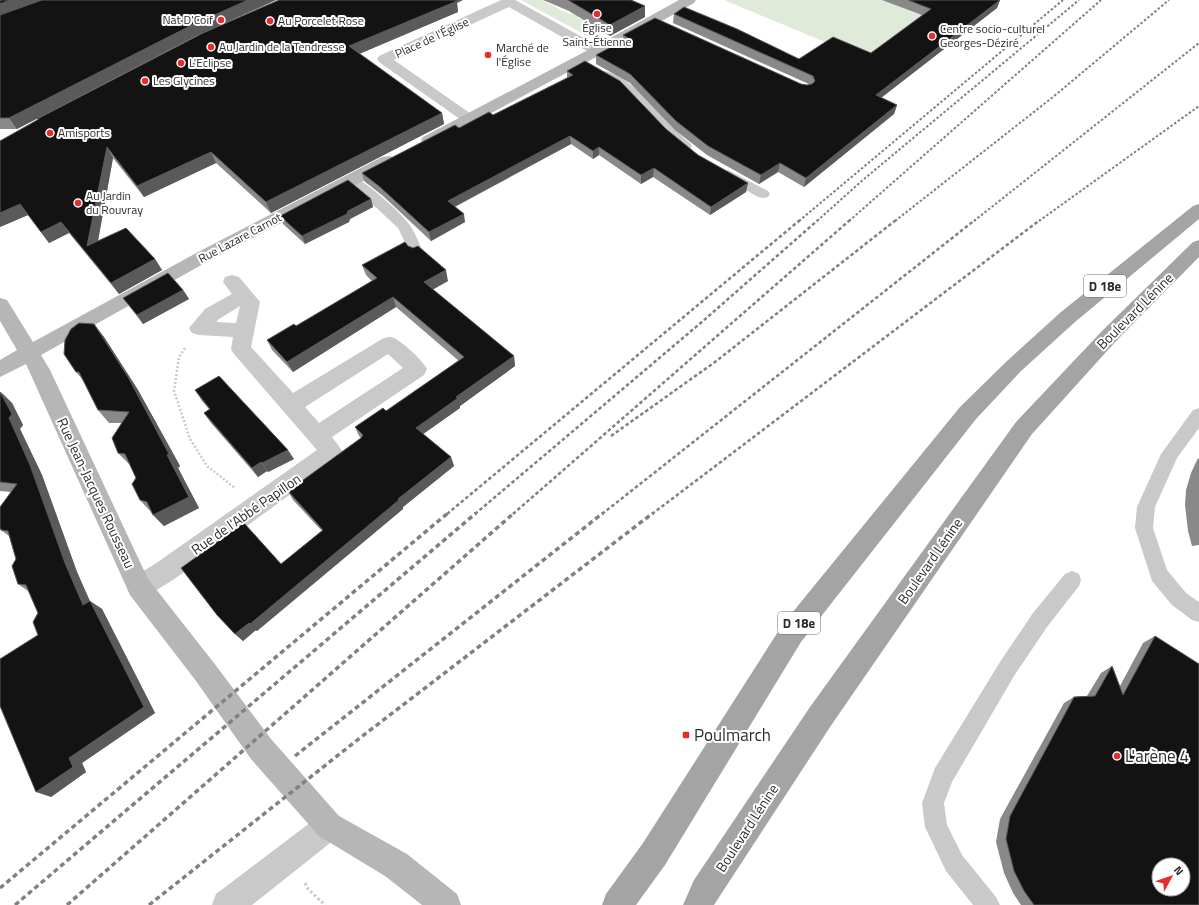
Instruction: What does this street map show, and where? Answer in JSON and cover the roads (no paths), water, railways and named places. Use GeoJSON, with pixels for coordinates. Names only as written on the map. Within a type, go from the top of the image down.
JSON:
{"type":"FeatureCollection","features":[{"type":"Feature","properties":{"kind":"main road","name":"D 18e"},"geometry":{"type":"LineString","coordinates":[[617,905],[654,854],[792,633],[968,413],[1014,366],[1068,317],[1199,210]]}},
{"type":"Feature","properties":{"kind":"main road","name":"Boulevard Lénine"},"geometry":{"type":"LineString","coordinates":[[698,905],[705,891],[820,717],[1024,428],[1110,335],[1199,246]]}},
{"type":"Feature","properties":{"kind":"street","name":"Rue Lazare Carnot"},"geometry":{"type":"LineString","coordinates":[[0,369],[206,255],[407,151],[469,119],[588,65],[604,48],[689,0]]}},
{"type":"Feature","properties":{"kind":"street","name":"Place de l'Église"},"geometry":{"type":"LineString","coordinates":[[469,119],[384,60],[509,1],[604,48]]}},
{"type":"Feature","properties":{"kind":"street"},"geometry":{"type":"LineString","coordinates":[[654,20],[670,27]]}},
{"type":"Feature","properties":{"kind":"street","name":"Rue de l'Abbé Papillon"},"geometry":{"type":"LineString","coordinates":[[139,587],[164,572],[332,452],[241,349],[250,302],[238,289],[199,328],[244,330]]}},
{"type":"Feature","properties":{"kind":"street","name":"Rue Jean-Jacques Rousseau"},"geometry":{"type":"LineString","coordinates":[[0,305],[30,352],[45,380],[139,587],[206,672],[261,749],[329,826],[396,865],[446,905]]}},
{"type":"Feature","properties":{"kind":"street"},"geometry":{"type":"LineString","coordinates":[[291,405],[389,344],[417,369],[318,435]]}},
{"type":"Feature","properties":{"kind":"street"},"geometry":{"type":"LineString","coordinates":[[227,905],[329,826]]}},
{"type":"Feature","properties":{"kind":"lane"},"geometry":{"type":"LineString","coordinates":[[588,65],[625,86],[670,134],[697,154]]}},
{"type":"Feature","properties":{"kind":"lane"},"geometry":{"type":"LineString","coordinates":[[716,167],[763,194]]}},
{"type":"Feature","properties":{"kind":"lane"},"geometry":{"type":"LineString","coordinates":[[351,180],[372,196],[404,226],[416,252]]}},
{"type":"Feature","properties":{"kind":"lane"},"geometry":{"type":"LineString","coordinates":[[1199,415],[1170,454],[1146,507],[1144,528],[1159,575],[1180,599],[1199,613]]}},
{"type":"Feature","properties":{"kind":"lane"},"geometry":{"type":"LineString","coordinates":[[988,905],[954,863],[936,827],[933,803],[943,776],[1007,669],[1040,620],[1072,580]]}},
{"type":"Feature","properties":{"kind":"railway"},"geometry":{"type":"LineString","coordinates":[[799,221],[1063,0]]}},
{"type":"Feature","properties":{"kind":"railway"},"geometry":{"type":"LineString","coordinates":[[817,221],[864,179],[1079,0]]}},
{"type":"Feature","properties":{"kind":"railway"},"geometry":{"type":"LineString","coordinates":[[849,221],[1101,0]]}},
{"type":"Feature","properties":{"kind":"railway"},"geometry":{"type":"LineString","coordinates":[[895,221],[1053,97],[1169,0]]}},
{"type":"Feature","properties":{"kind":"railway"},"geometry":{"type":"LineString","coordinates":[[974,221],[1199,43]]}},
{"type":"Feature","properties":{"kind":"railway"},"geometry":{"type":"LineString","coordinates":[[1039,221],[1199,106]]}},
{"type":"Feature","properties":{"kind":"railway"},"geometry":{"type":"LineString","coordinates":[[447,514],[800,220]]}},
{"type":"Feature","properties":{"kind":"railway"},"geometry":{"type":"LineString","coordinates":[[475,514],[703,321],[818,220]]}},
{"type":"Feature","properties":{"kind":"railway"},"geometry":{"type":"LineString","coordinates":[[513,514],[850,220]]}},
{"type":"Feature","properties":{"kind":"railway"},"geometry":{"type":"LineString","coordinates":[[611,436],[715,362],[896,220]]}},
{"type":"Feature","properties":{"kind":"railway"},"geometry":{"type":"LineString","coordinates":[[602,514],[975,220]]}},
{"type":"Feature","properties":{"kind":"railway"},"geometry":{"type":"LineString","coordinates":[[652,514],[1040,220]]}},
{"type":"Feature","properties":{"kind":"railway"},"geometry":{"type":"LineString","coordinates":[[0,888],[448,513]]}},
{"type":"Feature","properties":{"kind":"railway"},"geometry":{"type":"LineString","coordinates":[[15,905],[476,513]]}},
{"type":"Feature","properties":{"kind":"railway"},"geometry":{"type":"LineString","coordinates":[[67,905],[514,513]]}},
{"type":"Feature","properties":{"kind":"railway"},"geometry":{"type":"LineString","coordinates":[[295,756],[603,513]]}},
{"type":"Feature","properties":{"kind":"railway"},"geometry":{"type":"LineString","coordinates":[[149,905],[356,741],[653,513]]}},
{"type":"Feature","properties":{"kind":"place","name":"Église Saint-Étienne"},"geometry":{"type":"Point","coordinates":[597,14]}},
{"type":"Feature","properties":{"kind":"place","name":"Nat D'Coif"},"geometry":{"type":"Point","coordinates":[221,20]}},
{"type":"Feature","properties":{"kind":"place","name":"Au Porcelet Rose"},"geometry":{"type":"Point","coordinates":[270,21]}},
{"type":"Feature","properties":{"kind":"place","name":"Centre socio-culturel Georges-Déziré"},"geometry":{"type":"Point","coordinates":[932,36]}},
{"type":"Feature","properties":{"kind":"place","name":"Au Jardin de la Tendresse"},"geometry":{"type":"Point","coordinates":[211,47]}},
{"type":"Feature","properties":{"kind":"place","name":"Marché de l'Église"},"geometry":{"type":"Point","coordinates":[488,55]}},
{"type":"Feature","properties":{"kind":"place","name":"L'Eclipse"},"geometry":{"type":"Point","coordinates":[181,63]}},
{"type":"Feature","properties":{"kind":"place","name":"Les Glycines"},"geometry":{"type":"Point","coordinates":[145,81]}},
{"type":"Feature","properties":{"kind":"place","name":"Amisports"},"geometry":{"type":"Point","coordinates":[50,133]}},
{"type":"Feature","properties":{"kind":"place","name":"Au Jardin du Rouvray"},"geometry":{"type":"Point","coordinates":[78,203]}},
{"type":"Feature","properties":{"kind":"place","name":"Poulmarch"},"geometry":{"type":"Point","coordinates":[686,735]}},
{"type":"Feature","properties":{"kind":"place","name":"L'arène 4"},"geometry":{"type":"Point","coordinates":[1117,756]}}]}
